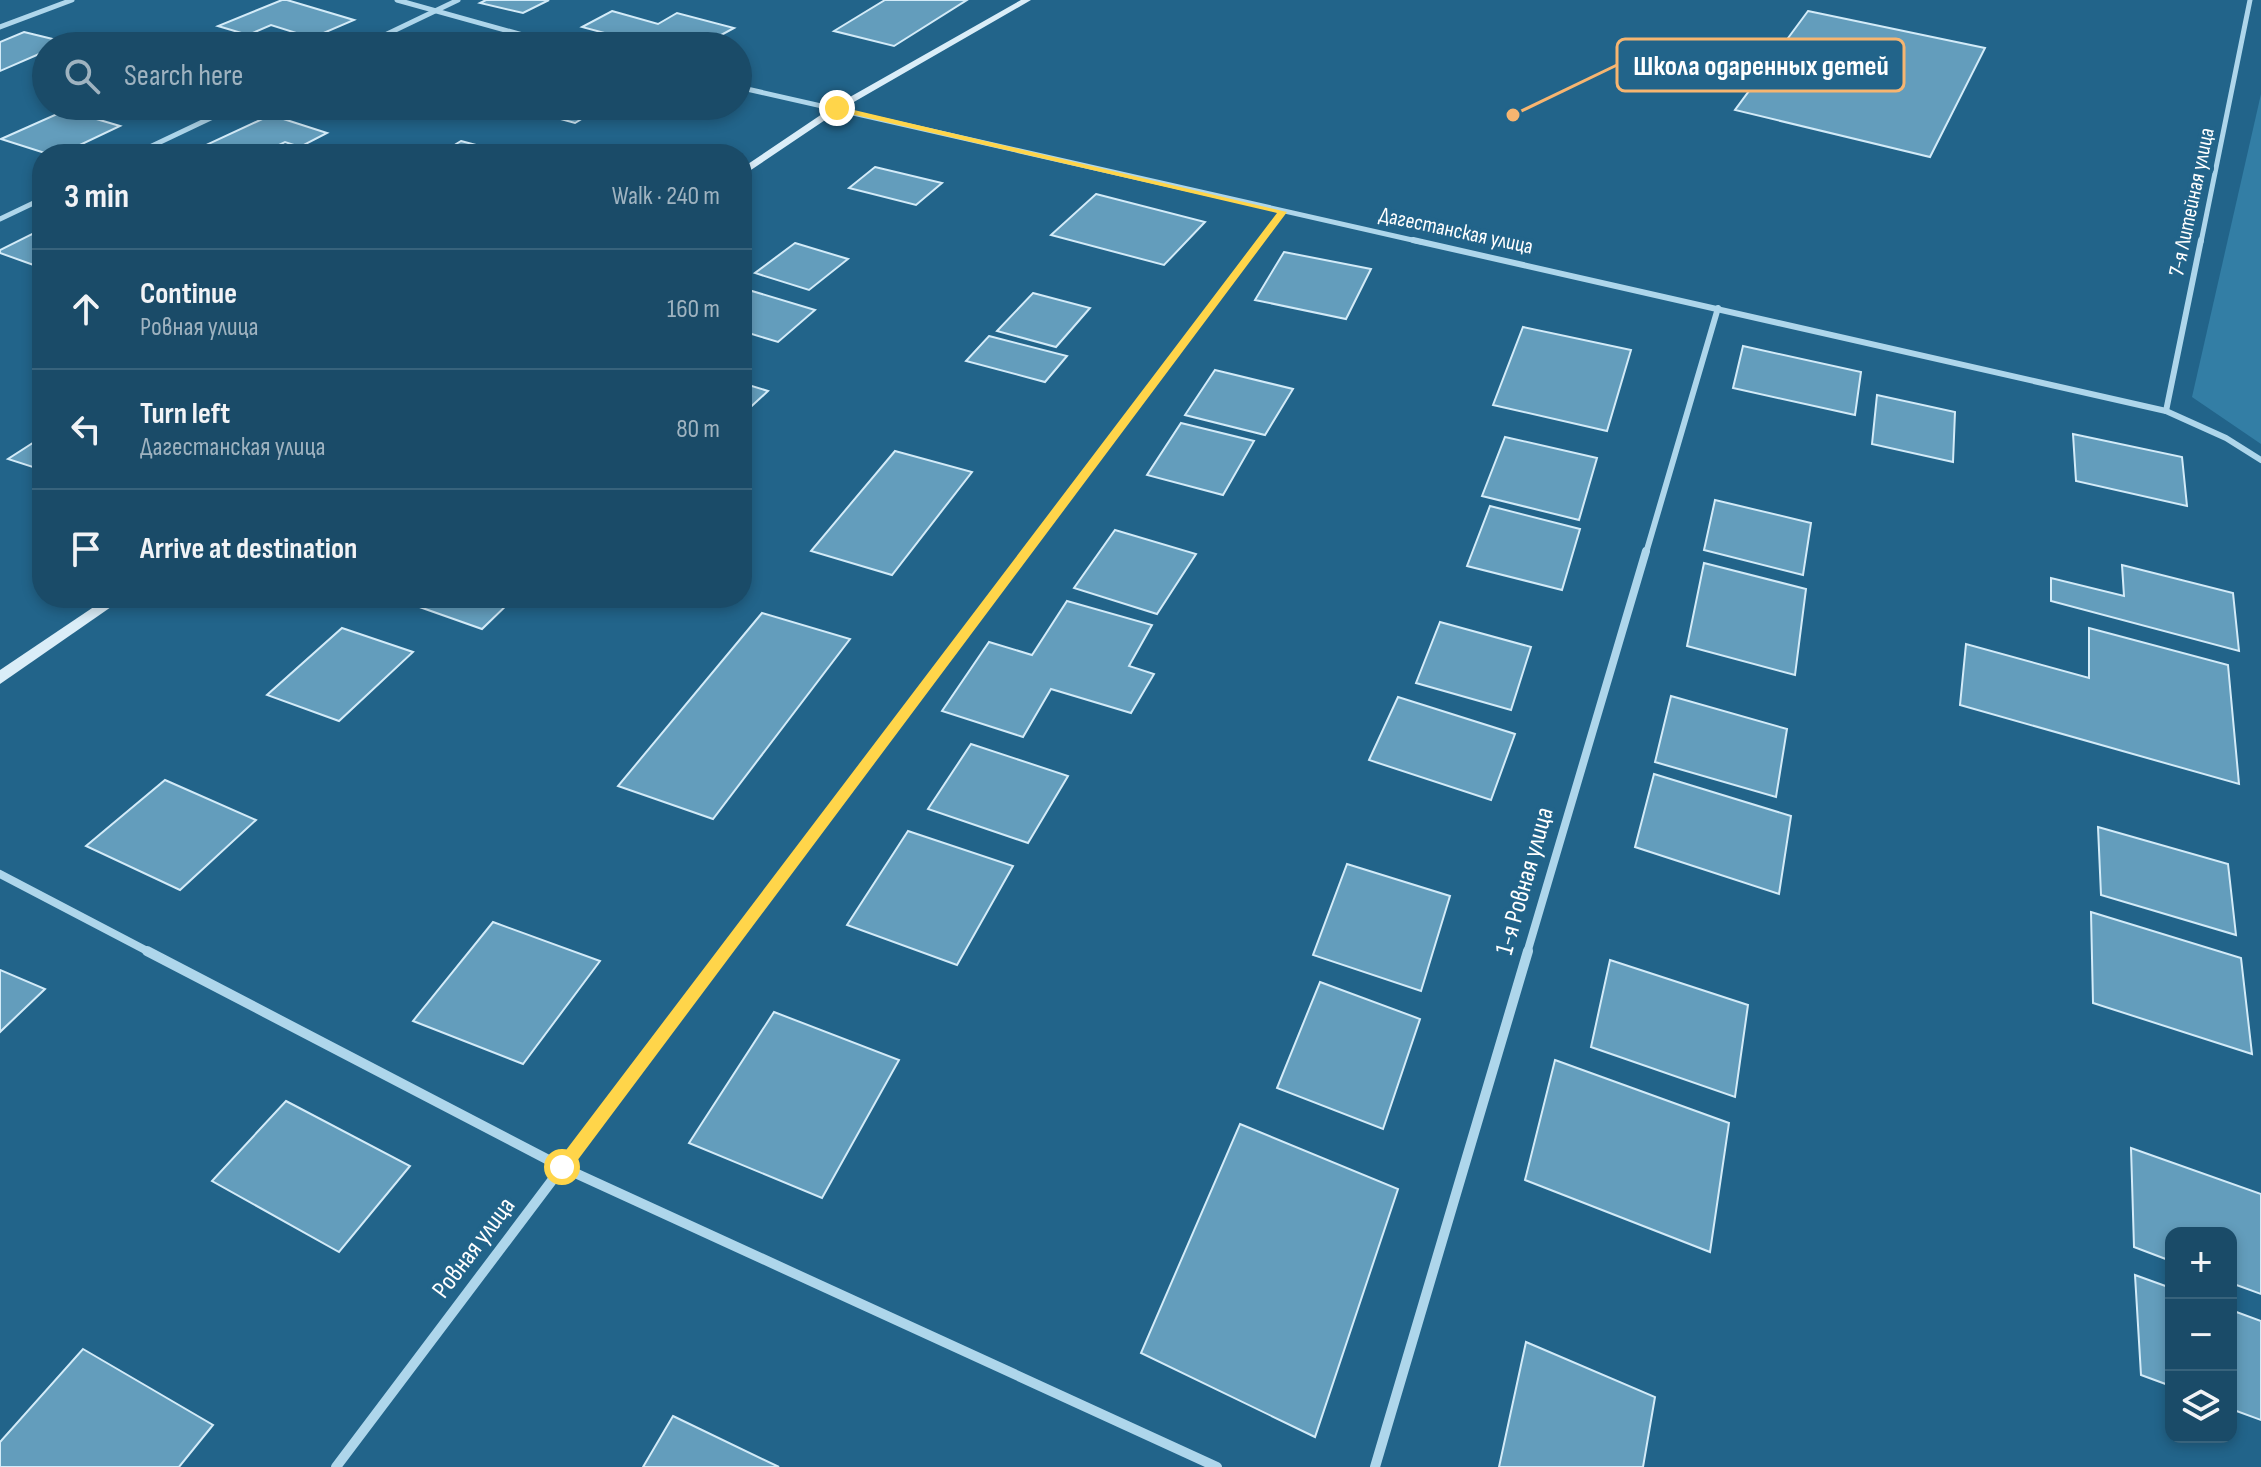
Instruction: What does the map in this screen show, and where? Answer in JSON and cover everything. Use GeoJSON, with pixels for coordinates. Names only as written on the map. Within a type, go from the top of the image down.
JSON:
{"type":"FeatureCollection","features":[{"type":"Feature","properties":{"kind":"street"},"geometry":{"type":"LineString","coordinates":[[0,27],[72,0]]}},
{"type":"Feature","properties":{"kind":"street"},"geometry":{"type":"LineString","coordinates":[[397,0],[513,32]]}},
{"type":"Feature","properties":{"kind":"street"},"geometry":{"type":"LineString","coordinates":[[391,32],[458,0]]}},
{"type":"Feature","properties":{"kind":"street"},"geometry":{"type":"LineString","coordinates":[[752,166],[837,108],[1027,0]]}},
{"type":"Feature","properties":{"kind":"street","name":"7-я Литейная улица"},"geometry":{"type":"LineString","coordinates":[[2166,411],[2250,0]]}},
{"type":"Feature","properties":{"kind":"street","name":"Дагестанская улица"},"geometry":{"type":"LineString","coordinates":[[752,90],[2166,411],[2226,438],[2261,460]]}},
{"type":"Feature","properties":{"kind":"street"},"geometry":{"type":"LineString","coordinates":[[156,144],[207,120]]}},
{"type":"Feature","properties":{"kind":"street"},"geometry":{"type":"LineString","coordinates":[[0,219],[32,204]]}},
{"type":"Feature","properties":{"kind":"street","name":"Ровная улица"},"geometry":{"type":"LineString","coordinates":[[336,1467],[1282,212]]}},
{"type":"Feature","properties":{"kind":"street","name":"1-я Ровная улица"},"geometry":{"type":"LineString","coordinates":[[1375,1467],[1718,308]]}},
{"type":"Feature","properties":{"kind":"street"},"geometry":{"type":"LineString","coordinates":[[0,678],[102,608]]}},
{"type":"Feature","properties":{"kind":"street"},"geometry":{"type":"LineString","coordinates":[[0,874],[562,1167],[1217,1467]]}},
{"type":"Feature","properties":{"kind":"shaded area"},"geometry":{"type":"Polygon","coordinates":[[[2261,94],[2261,444],[2192,397],[2261,94]]]}},
{"type":"Feature","properties":{"kind":"building"},"geometry":{"type":"Polygon","coordinates":[[[282,0],[354,20],[326,32],[293,32],[271,25],[255,32],[238,32],[218,26],[282,0]]]}},
{"type":"Feature","properties":{"kind":"building"},"geometry":{"type":"Polygon","coordinates":[[[486,0],[549,0],[523,13],[480,3],[486,0]]]}},
{"type":"Feature","properties":{"kind":"building"},"geometry":{"type":"Polygon","coordinates":[[[885,0],[967,0],[894,46],[834,31],[885,0]]]}},
{"type":"Feature","properties":{"kind":"building"},"geometry":{"type":"Polygon","coordinates":[[[612,11],[658,24],[677,13],[734,28],[727,32],[601,32],[582,27],[612,11]]]}},
{"type":"Feature","properties":{"kind":"building"},"geometry":{"type":"Polygon","coordinates":[[[1808,11],[1985,48],[1930,157],[1735,110],[1808,11]]]}},
{"type":"Feature","properties":{"kind":"building"},"geometry":{"type":"Polygon","coordinates":[[[24,32],[32,34],[32,57],[0,71],[0,42],[24,32]]]}},
{"type":"Feature","properties":{"kind":"building"},"geometry":{"type":"Polygon","coordinates":[[[44,120],[100,120],[120,126],[82,144],[32,144],[32,149],[1,139],[44,120]]]}},
{"type":"Feature","properties":{"kind":"building"},"geometry":{"type":"Polygon","coordinates":[[[260,120],[287,120],[327,133],[306,144],[208,144],[260,120]]]}},
{"type":"Feature","properties":{"kind":"building"},"geometry":{"type":"Polygon","coordinates":[[[875,167],[942,183],[916,205],[849,188],[875,167]]]}},
{"type":"Feature","properties":{"kind":"building"},"geometry":{"type":"Polygon","coordinates":[[[1096,194],[1205,222],[1164,265],[1051,235],[1096,194]]]}},
{"type":"Feature","properties":{"kind":"building"},"geometry":{"type":"Polygon","coordinates":[[[32,234],[32,264],[0,253],[0,250],[32,234]]]}},
{"type":"Feature","properties":{"kind":"building"},"geometry":{"type":"Polygon","coordinates":[[[795,243],[848,259],[809,290],[755,273],[795,243]]]}},
{"type":"Feature","properties":{"kind":"building"},"geometry":{"type":"Polygon","coordinates":[[[1284,252],[1371,269],[1346,319],[1255,300],[1284,252]]]}},
{"type":"Feature","properties":{"kind":"building"},"geometry":{"type":"Polygon","coordinates":[[[752,291],[815,310],[778,342],[752,334],[752,291]]]}},
{"type":"Feature","properties":{"kind":"building"},"geometry":{"type":"Polygon","coordinates":[[[1033,293],[1090,308],[1056,347],[997,331],[1033,293]]]}},
{"type":"Feature","properties":{"kind":"building"},"geometry":{"type":"Polygon","coordinates":[[[1523,327],[1631,350],[1607,431],[1493,405],[1523,327]]]}},
{"type":"Feature","properties":{"kind":"building"},"geometry":{"type":"Polygon","coordinates":[[[989,336],[1067,356],[1045,382],[966,361],[989,336]]]}},
{"type":"Feature","properties":{"kind":"building"},"geometry":{"type":"Polygon","coordinates":[[[1743,346],[1861,372],[1855,415],[1733,388],[1743,346]]]}},
{"type":"Feature","properties":{"kind":"building"},"geometry":{"type":"Polygon","coordinates":[[[1215,370],[1293,389],[1265,435],[1185,415],[1215,370]]]}},
{"type":"Feature","properties":{"kind":"building"},"geometry":{"type":"Polygon","coordinates":[[[752,386],[768,391],[752,406],[752,386]]]}},
{"type":"Feature","properties":{"kind":"building"},"geometry":{"type":"Polygon","coordinates":[[[1877,395],[1955,412],[1953,462],[1872,444],[1877,395]]]}},
{"type":"Feature","properties":{"kind":"building"},"geometry":{"type":"Polygon","coordinates":[[[1181,423],[1254,441],[1223,495],[1147,475],[1181,423]]]}},
{"type":"Feature","properties":{"kind":"building"},"geometry":{"type":"Polygon","coordinates":[[[2073,434],[2182,457],[2187,506],[2076,481],[2073,434]]]}},
{"type":"Feature","properties":{"kind":"building"},"geometry":{"type":"Polygon","coordinates":[[[1505,437],[1597,458],[1579,520],[1482,496],[1505,437]]]}},
{"type":"Feature","properties":{"kind":"building"},"geometry":{"type":"Polygon","coordinates":[[[32,443],[32,467],[8,459],[32,443]]]}},
{"type":"Feature","properties":{"kind":"building"},"geometry":{"type":"Polygon","coordinates":[[[895,451],[972,472],[892,575],[811,551],[895,451]]]}},
{"type":"Feature","properties":{"kind":"building"},"geometry":{"type":"Polygon","coordinates":[[[1715,500],[1811,523],[1803,575],[1704,550],[1715,500]]]}},
{"type":"Feature","properties":{"kind":"building"},"geometry":{"type":"Polygon","coordinates":[[[1490,506],[1580,529],[1562,590],[1467,566],[1490,506]]]}},
{"type":"Feature","properties":{"kind":"building"},"geometry":{"type":"Polygon","coordinates":[[[1115,530],[1196,554],[1157,614],[1074,588],[1115,530]]]}},
{"type":"Feature","properties":{"kind":"building"},"geometry":{"type":"Polygon","coordinates":[[[1704,563],[1806,589],[1795,675],[1687,646],[1704,563]]]}},
{"type":"Feature","properties":{"kind":"building"},"geometry":{"type":"Polygon","coordinates":[[[2122,565],[2233,593],[2239,651],[2051,601],[2051,578],[2124,596],[2122,565]]]}},
{"type":"Feature","properties":{"kind":"building"},"geometry":{"type":"Polygon","coordinates":[[[1067,601],[1152,625],[1129,666],[1154,674],[1131,713],[1051,689],[1023,737],[942,711],[989,642],[1032,655],[1067,601]]]}},
{"type":"Feature","properties":{"kind":"building"},"geometry":{"type":"Polygon","coordinates":[[[422,608],[504,608],[482,629],[422,608]]]}},
{"type":"Feature","properties":{"kind":"building"},"geometry":{"type":"Polygon","coordinates":[[[762,613],[850,639],[713,819],[618,786],[762,613]]]}},
{"type":"Feature","properties":{"kind":"building"},"geometry":{"type":"Polygon","coordinates":[[[1440,622],[1531,647],[1511,710],[1416,683],[1440,622]]]}},
{"type":"Feature","properties":{"kind":"building"},"geometry":{"type":"Polygon","coordinates":[[[342,628],[413,652],[339,721],[267,695],[342,628]]]}},
{"type":"Feature","properties":{"kind":"building"},"geometry":{"type":"Polygon","coordinates":[[[2089,628],[2228,665],[2239,784],[1960,705],[1966,644],[2089,678],[2089,628]]]}},
{"type":"Feature","properties":{"kind":"building"},"geometry":{"type":"Polygon","coordinates":[[[1671,696],[1787,729],[1776,797],[1655,762],[1671,696]]]}},
{"type":"Feature","properties":{"kind":"building"},"geometry":{"type":"Polygon","coordinates":[[[1398,697],[1515,734],[1491,800],[1369,760],[1398,697]]]}},
{"type":"Feature","properties":{"kind":"building"},"geometry":{"type":"Polygon","coordinates":[[[971,744],[1068,776],[1028,843],[928,809],[971,744]]]}},
{"type":"Feature","properties":{"kind":"building"},"geometry":{"type":"Polygon","coordinates":[[[1654,774],[1791,816],[1779,894],[1635,847],[1654,774]]]}},
{"type":"Feature","properties":{"kind":"building"},"geometry":{"type":"Polygon","coordinates":[[[165,780],[256,820],[180,890],[86,846],[165,780]]]}},
{"type":"Feature","properties":{"kind":"building"},"geometry":{"type":"Polygon","coordinates":[[[2098,827],[2228,864],[2236,935],[2101,895],[2098,827]]]}},
{"type":"Feature","properties":{"kind":"building"},"geometry":{"type":"Polygon","coordinates":[[[908,831],[1013,866],[957,965],[847,925],[908,831]]]}},
{"type":"Feature","properties":{"kind":"building"},"geometry":{"type":"Polygon","coordinates":[[[1347,864],[1450,896],[1421,991],[1313,955],[1347,864]]]}},
{"type":"Feature","properties":{"kind":"building"},"geometry":{"type":"Polygon","coordinates":[[[2091,912],[2241,958],[2252,1054],[2093,1003],[2091,912]]]}},
{"type":"Feature","properties":{"kind":"building"},"geometry":{"type":"Polygon","coordinates":[[[493,922],[600,961],[523,1064],[413,1021],[493,922]]]}},
{"type":"Feature","properties":{"kind":"building"},"geometry":{"type":"Polygon","coordinates":[[[1610,960],[1748,1005],[1735,1097],[1591,1047],[1610,960]]]}},
{"type":"Feature","properties":{"kind":"building"},"geometry":{"type":"Polygon","coordinates":[[[0,970],[45,989],[0,1032],[0,970]]]}},
{"type":"Feature","properties":{"kind":"building"},"geometry":{"type":"Polygon","coordinates":[[[1320,982],[1420,1019],[1383,1129],[1277,1088],[1320,982]]]}},
{"type":"Feature","properties":{"kind":"building"},"geometry":{"type":"Polygon","coordinates":[[[774,1012],[899,1060],[822,1198],[689,1143],[774,1012]]]}},
{"type":"Feature","properties":{"kind":"building"},"geometry":{"type":"Polygon","coordinates":[[[1555,1060],[1729,1123],[1710,1252],[1525,1180],[1555,1060]]]}},
{"type":"Feature","properties":{"kind":"building"},"geometry":{"type":"Polygon","coordinates":[[[286,1101],[410,1166],[339,1252],[212,1181],[286,1101]]]}},
{"type":"Feature","properties":{"kind":"building"},"geometry":{"type":"Polygon","coordinates":[[[1240,1124],[1398,1189],[1315,1437],[1141,1353],[1240,1124]]]}},
{"type":"Feature","properties":{"kind":"building"},"geometry":{"type":"Polygon","coordinates":[[[2131,1148],[2261,1194],[2261,1294],[2237,1285],[2237,1227],[2165,1227],[2165,1259],[2134,1247],[2131,1148]]]}},
{"type":"Feature","properties":{"kind":"building"},"geometry":{"type":"Polygon","coordinates":[[[2135,1275],[2165,1286],[2165,1384],[2141,1375],[2135,1275]]]}},
{"type":"Feature","properties":{"kind":"building"},"geometry":{"type":"Polygon","coordinates":[[[2237,1312],[2261,1321],[2261,1420],[2237,1411],[2237,1312]]]}},
{"type":"Feature","properties":{"kind":"building"},"geometry":{"type":"Polygon","coordinates":[[[1526,1342],[1655,1397],[1643,1467],[1499,1467],[1526,1342]]]}},
{"type":"Feature","properties":{"kind":"building"},"geometry":{"type":"Polygon","coordinates":[[[83,1349],[213,1425],[179,1467],[0,1467],[0,1442],[83,1349]]]}},
{"type":"Feature","properties":{"kind":"building"},"geometry":{"type":"Polygon","coordinates":[[[673,1416],[779,1467],[643,1467],[673,1416]]]}},
{"type":"Feature","properties":{"kind":"place","name":"Школа одаренных детей"},"geometry":{"type":"Point","coordinates":[1513,115]}},
{"type":"Feature","properties":{"kind":"route"},"geometry":{"type":"LineString","coordinates":[[562,1167],[1282,212],[837,108]]}}]}
